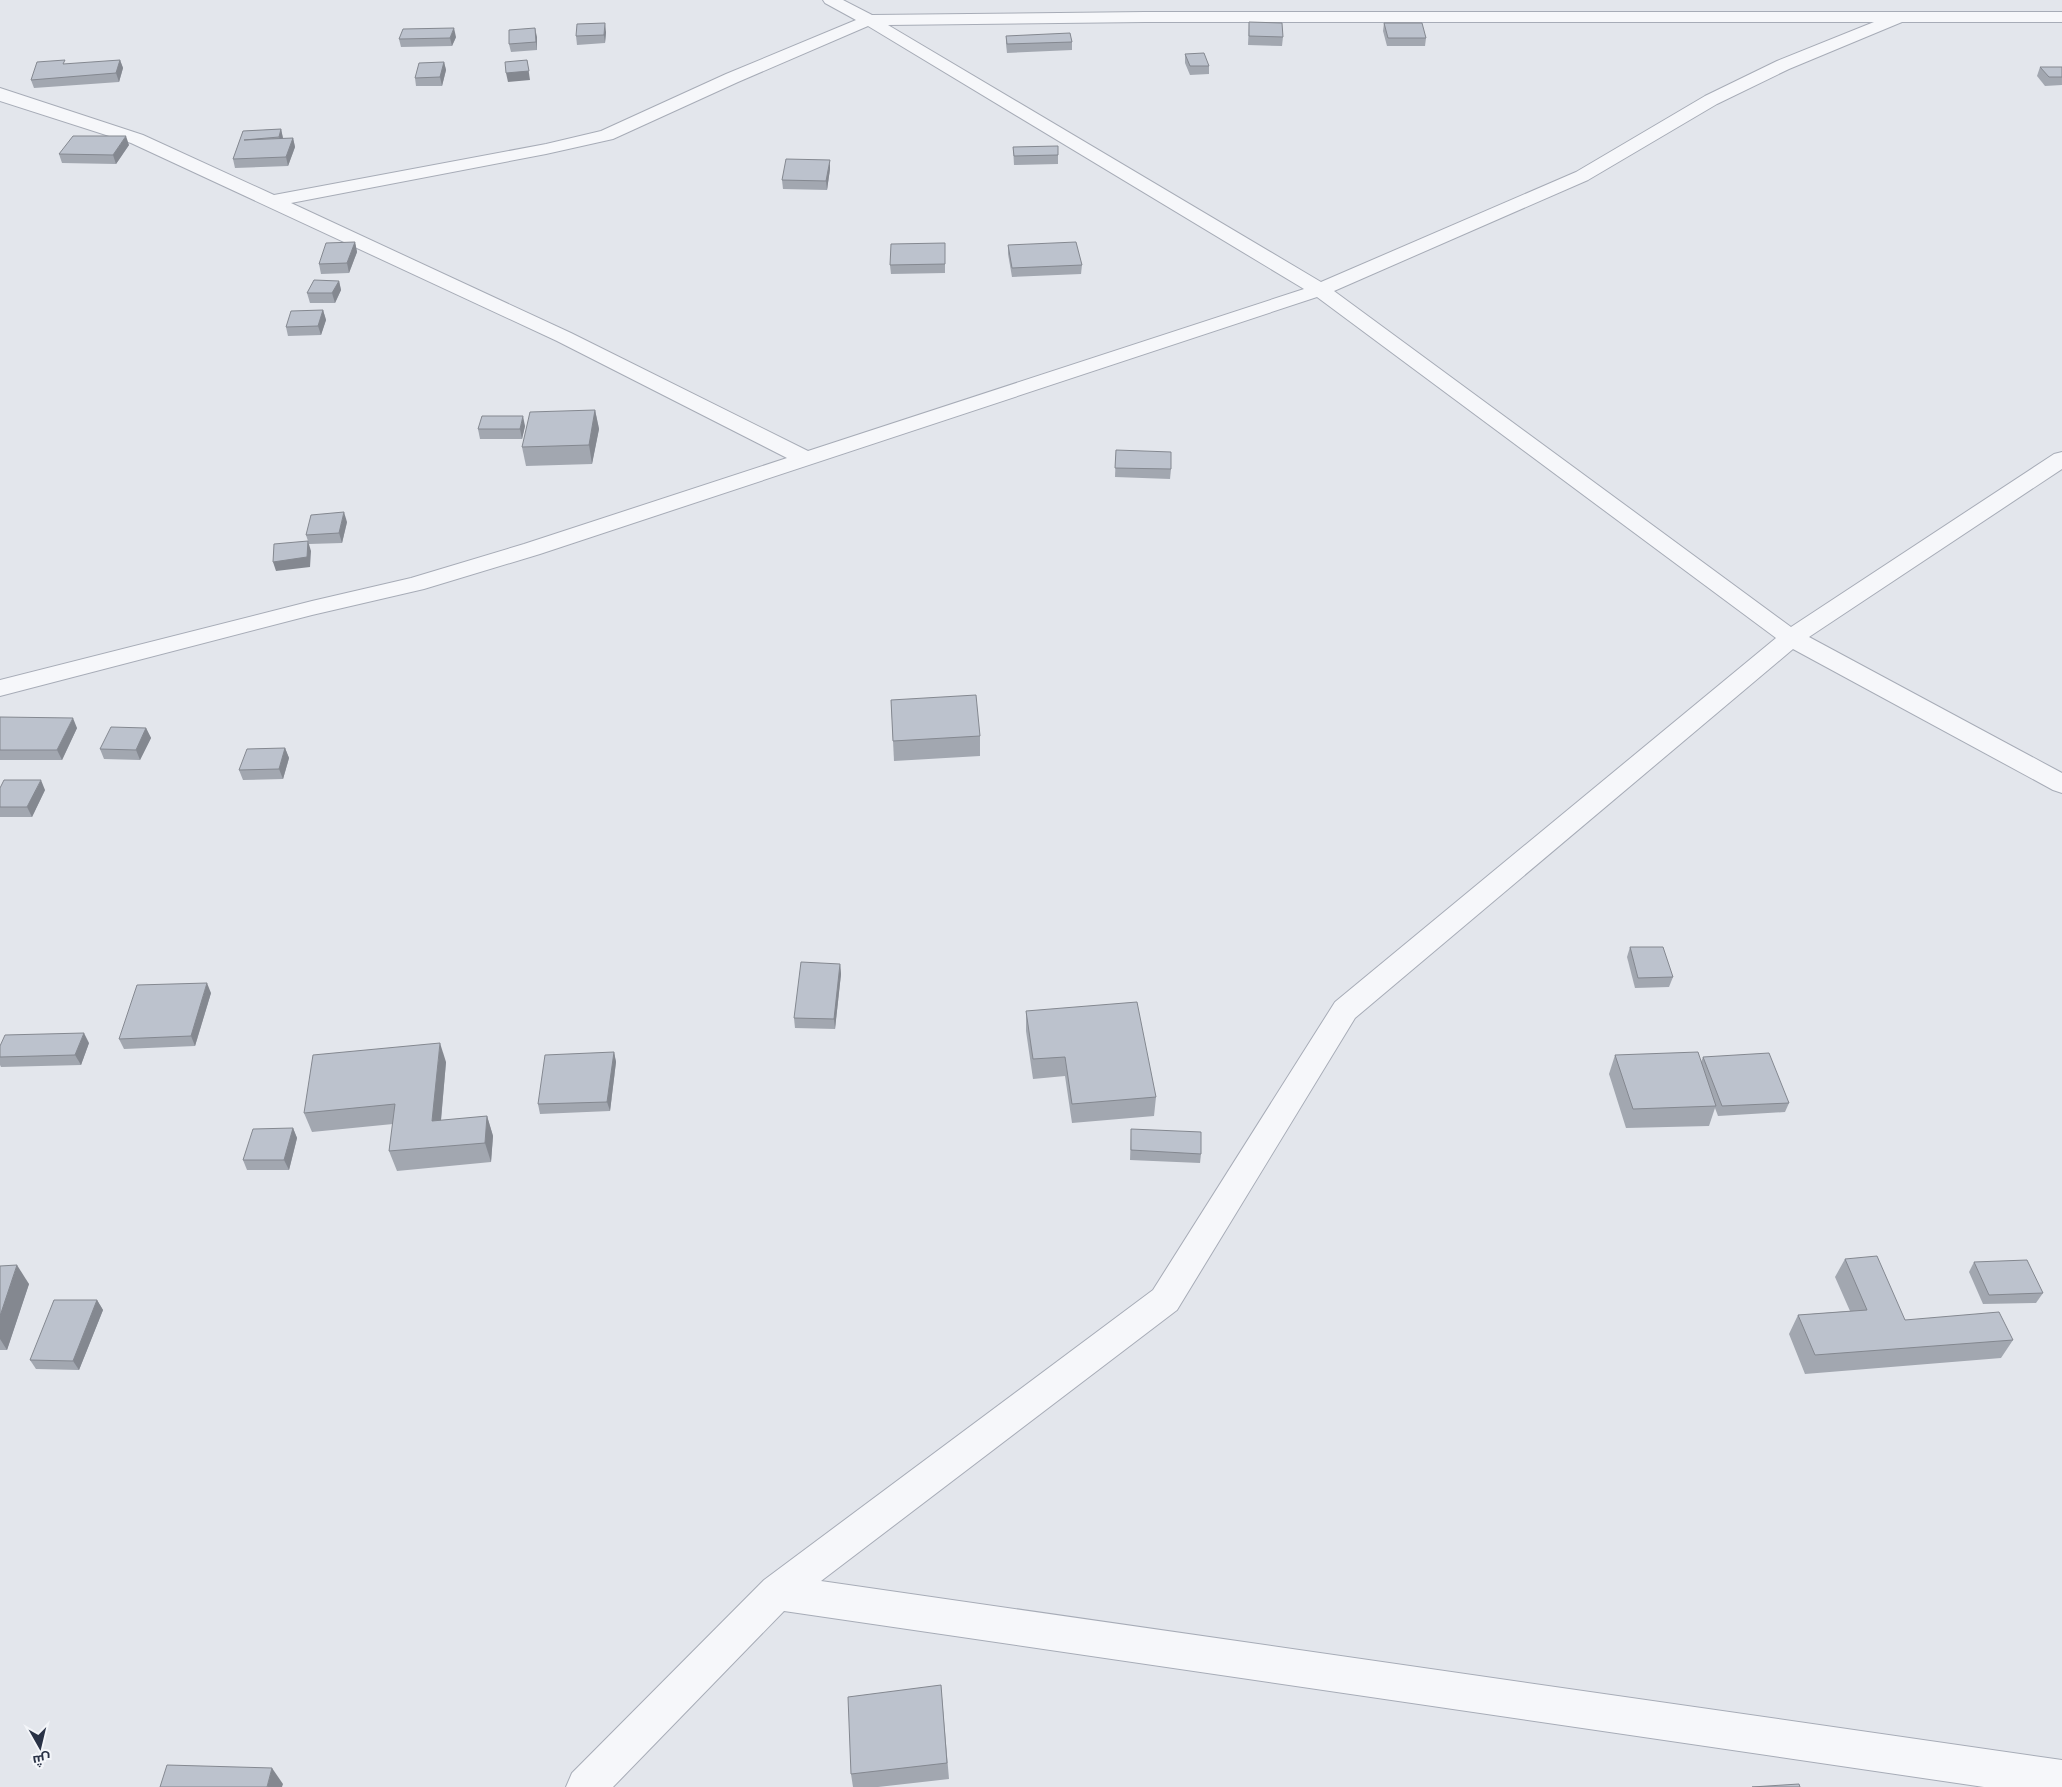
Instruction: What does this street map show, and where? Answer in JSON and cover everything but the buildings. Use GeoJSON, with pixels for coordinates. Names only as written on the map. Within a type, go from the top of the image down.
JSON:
{"type":"FeatureCollection","features":[{"type":"Feature","properties":{"kind":"street"},"geometry":{"type":"LineString","coordinates":[[831,0],[869,20],[1320,290],[1791,638],[2062,784]]}},
{"type":"Feature","properties":{"kind":"street"},"geometry":{"type":"LineString","coordinates":[[1143,0],[1145,17]]}},
{"type":"Feature","properties":{"kind":"street"},"geometry":{"type":"LineString","coordinates":[[1688,0],[1698,17]]}},
{"type":"Feature","properties":{"kind":"street"},"geometry":{"type":"LineString","coordinates":[[273,201],[546,149],[607,135],[732,78],[869,20],[1145,17],[2062,17]]}},
{"type":"Feature","properties":{"kind":"street"},"geometry":{"type":"LineString","coordinates":[[0,688],[312,608],[416,584],[532,549],[1320,290],[1582,176],[1712,100],[1783,65],[1900,17]]}},
{"type":"Feature","properties":{"kind":"street"},"geometry":{"type":"LineString","coordinates":[[0,93],[6,97],[53,113],[137,139],[564,337],[806,459]]}},
{"type":"Feature","properties":{"kind":"street"},"geometry":{"type":"LineString","coordinates":[[586,1787],[777,1592],[1165,1300],[1345,1010],[1791,638],[2062,459]]}},
{"type":"Feature","properties":{"kind":"street"},"geometry":{"type":"LineString","coordinates":[[777,1592],[2062,1779]]}}]}
